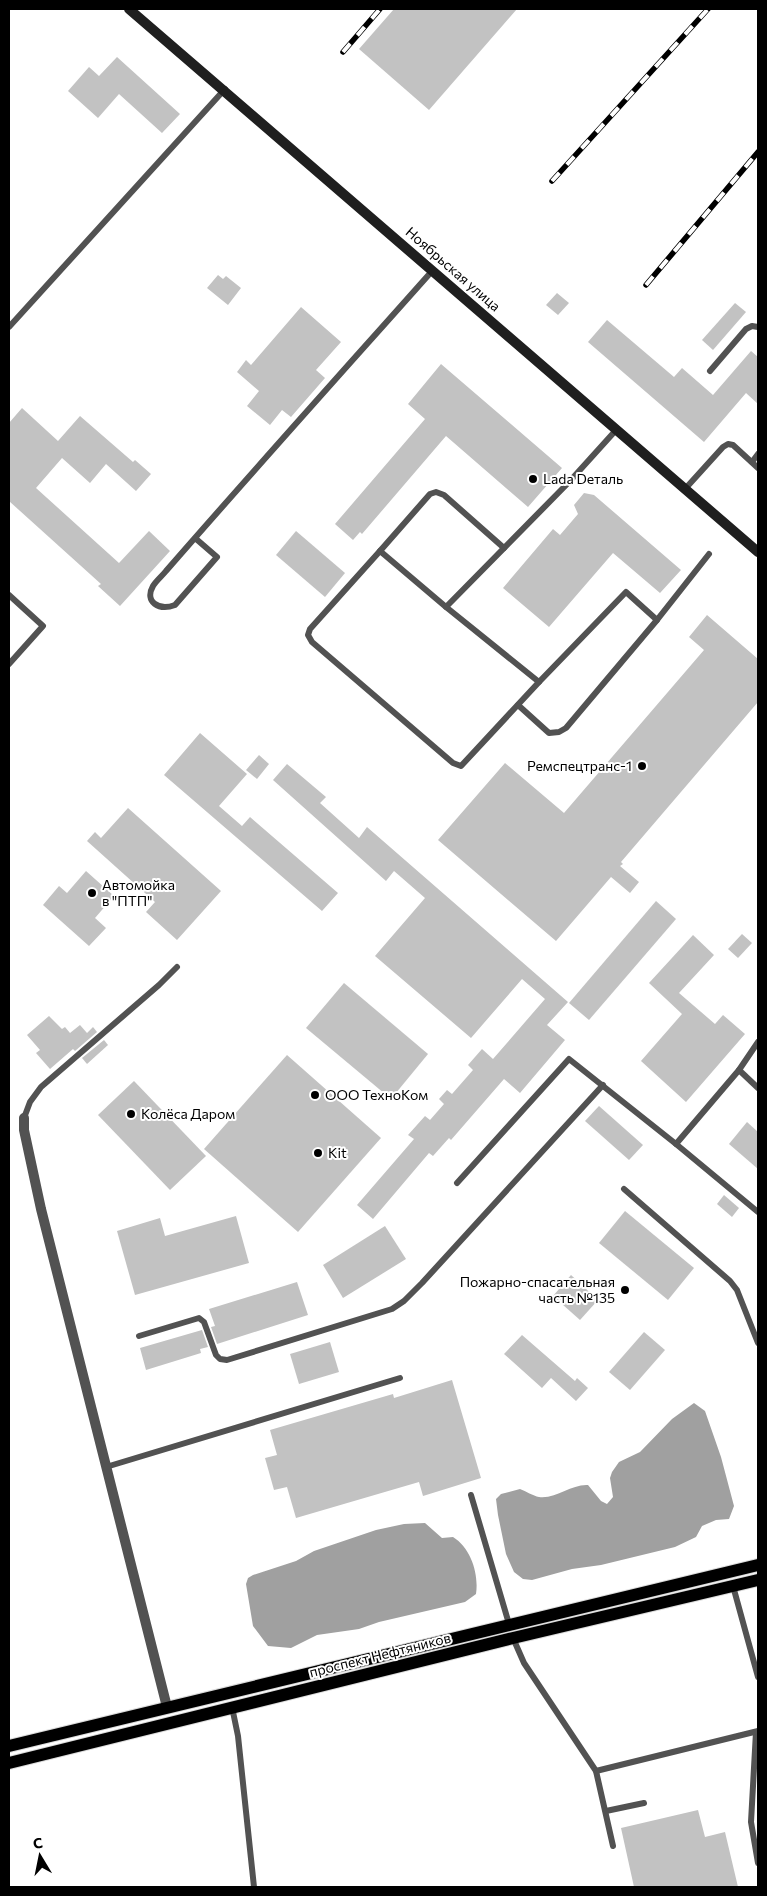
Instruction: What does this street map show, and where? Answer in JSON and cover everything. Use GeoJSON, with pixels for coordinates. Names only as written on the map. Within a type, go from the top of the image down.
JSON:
{"type":"FeatureCollection","features":[{"type":"Feature","properties":{"kind":"main road","name":"Ноябрьская улица"},"geometry":{"type":"LineString","coordinates":[[129,9],[224,89],[758,552]]}},
{"type":"Feature","properties":{"kind":"main road","name":"проспект Нефтяников"},"geometry":{"type":"LineString","coordinates":[[9,1746],[758,1565]]}},
{"type":"Feature","properties":{"kind":"main road","name":"проспект Нефтяников"},"geometry":{"type":"LineString","coordinates":[[9,1763],[513,1638],[758,1580]]}},
{"type":"Feature","properties":{"kind":"main road"},"geometry":{"type":"LineString","coordinates":[[228,1692],[232,1707]]}},
{"type":"Feature","properties":{"kind":"main road"},"geometry":{"type":"LineString","coordinates":[[167,1707],[171,1722]]}},
{"type":"Feature","properties":{"kind":"street"},"geometry":{"type":"LineString","coordinates":[[24,1118],[24,1130],[41,1209],[167,1707]]}},
{"type":"Feature","properties":{"kind":"lane"},"geometry":{"type":"LineString","coordinates":[[9,327],[224,89]]}},
{"type":"Feature","properties":{"kind":"lane"},"geometry":{"type":"LineString","coordinates":[[195,538],[217,558],[175,605],[160,608],[154,603],[152,597],[153,586],[195,538],[433,270]]}},
{"type":"Feature","properties":{"kind":"lane"},"geometry":{"type":"LineString","coordinates":[[710,371],[746,329],[752,326],[758,327]]}},
{"type":"Feature","properties":{"kind":"lane"},"geometry":{"type":"LineString","coordinates":[[446,607],[570,481],[617,429]]}},
{"type":"Feature","properties":{"kind":"lane"},"geometry":{"type":"LineString","coordinates":[[686,488],[723,446],[728,444],[733,445],[758,468]]}},
{"type":"Feature","properties":{"kind":"lane"},"geometry":{"type":"LineString","coordinates":[[752,462],[758,454]]}},
{"type":"Feature","properties":{"kind":"lane"},"geometry":{"type":"LineString","coordinates":[[504,548],[444,495],[436,492],[430,494],[310,629],[308,635],[312,642],[453,763],[461,766],[626,592],[657,620]]}},
{"type":"Feature","properties":{"kind":"lane"},"geometry":{"type":"LineString","coordinates":[[380,551],[539,682]]}},
{"type":"Feature","properties":{"kind":"lane"},"geometry":{"type":"LineString","coordinates":[[518,705],[549,733],[559,732],[566,728],[657,620],[708,554]]}},
{"type":"Feature","properties":{"kind":"lane"},"geometry":{"type":"LineString","coordinates":[[9,595],[43,626],[9,664]]}},
{"type":"Feature","properties":{"kind":"lane"},"geometry":{"type":"LineString","coordinates":[[24,1118],[30,1102],[41,1088],[159,985],[176,967]]}},
{"type":"Feature","properties":{"kind":"lane"},"geometry":{"type":"LineString","coordinates":[[676,1144],[739,1070],[758,1042]]}},
{"type":"Feature","properties":{"kind":"lane"},"geometry":{"type":"LineString","coordinates":[[457,1182],[569,1059],[758,1212]]}},
{"type":"Feature","properties":{"kind":"lane"},"geometry":{"type":"LineString","coordinates":[[739,1070],[758,1088]]}},
{"type":"Feature","properties":{"kind":"lane"},"geometry":{"type":"LineString","coordinates":[[139,1336],[199,1318],[204,1322],[216,1355],[220,1360],[227,1360],[392,1309],[404,1301],[422,1283],[603,1085]]}},
{"type":"Feature","properties":{"kind":"lane"},"geometry":{"type":"LineString","coordinates":[[624,1190],[730,1281],[737,1290],[758,1343]]}},
{"type":"Feature","properties":{"kind":"lane"},"geometry":{"type":"LineString","coordinates":[[106,1467],[400,1378]]}},
{"type":"Feature","properties":{"kind":"lane"},"geometry":{"type":"LineString","coordinates":[[471,1495],[509,1624]]}},
{"type":"Feature","properties":{"kind":"lane"},"geometry":{"type":"LineString","coordinates":[[733,1586],[758,1677]]}},
{"type":"Feature","properties":{"kind":"lane"},"geometry":{"type":"LineString","coordinates":[[513,1638],[524,1663],[596,1771],[613,1846]]}},
{"type":"Feature","properties":{"kind":"lane"},"geometry":{"type":"LineString","coordinates":[[232,1707],[238,1736],[254,1887]]}},
{"type":"Feature","properties":{"kind":"lane"},"geometry":{"type":"LineString","coordinates":[[596,1771],[757,1731],[751,1822],[758,1863]]}},
{"type":"Feature","properties":{"kind":"lane"},"geometry":{"type":"LineString","coordinates":[[606,1812],[644,1803]]}},
{"type":"Feature","properties":{"kind":"shaded area"},"geometry":{"type":"Polygon","coordinates":[[[694,1403],[705,1411],[721,1457],[734,1506],[729,1519],[716,1520],[702,1526],[696,1537],[675,1547],[601,1565],[572,1569],[532,1580],[523,1579],[514,1572],[506,1554],[498,1515],[496,1499],[501,1494],[520,1489],[539,1497],[546,1497],[582,1485],[588,1485],[601,1501],[607,1504],[613,1497],[610,1478],[619,1462],[640,1452],[672,1419],[694,1403]]]}},
{"type":"Feature","properties":{"kind":"shaded area"},"geometry":{"type":"Polygon","coordinates":[[[425,1523],[442,1538],[453,1537],[465,1548],[469,1555],[475,1570],[477,1586],[476,1594],[465,1602],[379,1622],[359,1629],[317,1635],[291,1648],[268,1646],[253,1626],[246,1584],[248,1578],[253,1575],[296,1561],[314,1551],[376,1530],[404,1524],[425,1523]]]}},
{"type":"Feature","properties":{"kind":"building"},"geometry":{"type":"Polygon","coordinates":[[[394,9],[517,9],[429,110],[359,49],[394,9]]]}},
{"type":"Feature","properties":{"kind":"building"},"geometry":{"type":"Polygon","coordinates":[[[117,57],[180,114],[162,133],[119,94],[98,118],[68,91],[89,67],[99,76],[117,57]]]}},
{"type":"Feature","properties":{"kind":"building"},"geometry":{"type":"Polygon","coordinates":[[[218,275],[223,279],[226,276],[241,288],[228,305],[207,288],[218,275]]]}},
{"type":"Feature","properties":{"kind":"building"},"geometry":{"type":"Polygon","coordinates":[[[557,293],[569,303],[558,315],[546,305],[557,293]]]}},
{"type":"Feature","properties":{"kind":"building"},"geometry":{"type":"Polygon","coordinates":[[[735,303],[746,312],[713,350],[702,340],[735,303]]]}},
{"type":"Feature","properties":{"kind":"building"},"geometry":{"type":"Polygon","coordinates":[[[301,307],[341,342],[316,370],[325,378],[291,417],[282,410],[270,425],[247,406],[259,391],[237,372],[246,360],[251,365],[301,307]]]}},
{"type":"Feature","properties":{"kind":"building"},"geometry":{"type":"Polygon","coordinates":[[[607,320],[674,377],[682,368],[713,395],[751,351],[758,357],[758,404],[746,393],[704,442],[588,342],[607,320]]]}},
{"type":"Feature","properties":{"kind":"building"},"geometry":{"type":"Polygon","coordinates":[[[441,364],[562,468],[528,507],[446,436],[362,534],[360,532],[353,540],[335,524],[425,419],[408,404],[441,364]]]}},
{"type":"Feature","properties":{"kind":"building"},"geometry":{"type":"Polygon","coordinates":[[[22,408],[58,441],[80,416],[133,462],[135,460],[151,474],[136,491],[106,464],[90,483],[62,458],[36,488],[119,563],[149,531],[170,551],[120,606],[98,586],[101,584],[9,501],[9,423],[22,408]]]}},
{"type":"Feature","properties":{"kind":"building"},"geometry":{"type":"Polygon","coordinates":[[[584,493],[594,495],[681,570],[660,593],[613,553],[549,627],[503,588],[553,529],[560,535],[578,514],[574,505],[584,493]]]}},
{"type":"Feature","properties":{"kind":"building"},"geometry":{"type":"Polygon","coordinates":[[[296,531],[345,573],[325,597],[276,555],[296,531]]]}},
{"type":"Feature","properties":{"kind":"building"},"geometry":{"type":"Polygon","coordinates":[[[707,615],[758,659],[758,702],[621,862],[623,864],[620,866],[639,882],[630,893],[611,877],[556,941],[438,840],[505,763],[564,813],[704,650],[689,637],[707,615]]]}},
{"type":"Feature","properties":{"kind":"building"},"geometry":{"type":"Polygon","coordinates":[[[200,733],[247,774],[219,806],[242,826],[250,817],[338,893],[322,911],[164,775],[200,733]]]}},
{"type":"Feature","properties":{"kind":"building"},"geometry":{"type":"Polygon","coordinates":[[[259,755],[269,764],[257,779],[246,770],[259,755]]]}},
{"type":"Feature","properties":{"kind":"building"},"geometry":{"type":"Polygon","coordinates":[[[287,764],[326,797],[320,803],[359,838],[367,827],[568,1002],[547,1025],[565,1040],[520,1093],[504,1079],[451,1140],[449,1138],[433,1156],[429,1153],[373,1219],[357,1205],[414,1139],[408,1135],[425,1116],[430,1120],[444,1104],[439,1099],[447,1090],[452,1094],[473,1070],[468,1065],[482,1049],[493,1059],[545,999],[522,979],[471,1038],[375,956],[425,898],[394,871],[386,881],[273,780],[287,764]]]}},
{"type":"Feature","properties":{"kind":"building"},"geometry":{"type":"Polygon","coordinates":[[[128,808],[221,891],[177,940],[146,912],[155,902],[87,841],[95,832],[101,838],[128,808]]]}},
{"type":"Feature","properties":{"kind":"building"},"geometry":{"type":"Polygon","coordinates":[[[86,871],[114,896],[95,918],[106,928],[89,946],[43,905],[59,886],[67,893],[86,871]]]}},
{"type":"Feature","properties":{"kind":"building"},"geometry":{"type":"Polygon","coordinates":[[[656,901],[676,919],[589,1020],[569,1003],[656,901]]]}},
{"type":"Feature","properties":{"kind":"building"},"geometry":{"type":"Polygon","coordinates":[[[742,934],[752,943],[738,958],[728,949],[742,934]]]}},
{"type":"Feature","properties":{"kind":"building"},"geometry":{"type":"Polygon","coordinates":[[[693,935],[714,955],[679,993],[715,1024],[723,1015],[745,1034],[686,1102],[641,1061],[682,1014],[649,983],[693,935]]]}},
{"type":"Feature","properties":{"kind":"building"},"geometry":{"type":"Polygon","coordinates":[[[344,983],[428,1054],[391,1099],[306,1028],[344,983]]]}},
{"type":"Feature","properties":{"kind":"building"},"geometry":{"type":"Polygon","coordinates":[[[49,1016],[62,1029],[65,1027],[70,1033],[80,1025],[87,1033],[93,1027],[97,1032],[50,1069],[36,1053],[40,1050],[27,1035],[49,1016]]]}},
{"type":"Feature","properties":{"kind":"building"},"geometry":{"type":"Polygon","coordinates":[[[104,1040],[108,1045],[87,1064],[82,1058],[104,1040]]]}},
{"type":"Feature","properties":{"kind":"building"},"geometry":{"type":"Polygon","coordinates":[[[287,1055],[381,1138],[298,1232],[204,1149],[287,1055]]]}},
{"type":"Feature","properties":{"kind":"building"},"geometry":{"type":"Polygon","coordinates":[[[134,1081],[206,1156],[170,1190],[98,1115],[134,1081]]]}},
{"type":"Feature","properties":{"kind":"building"},"geometry":{"type":"Polygon","coordinates":[[[599,1106],[643,1145],[629,1160],[585,1121],[599,1106]]]}},
{"type":"Feature","properties":{"kind":"building"},"geometry":{"type":"Polygon","coordinates":[[[747,1122],[758,1132],[758,1169],[729,1144],[747,1122]]]}},
{"type":"Feature","properties":{"kind":"building"},"geometry":{"type":"Polygon","coordinates":[[[724,1195],[739,1208],[732,1217],[717,1204],[724,1195]]]}},
{"type":"Feature","properties":{"kind":"building"},"geometry":{"type":"Polygon","coordinates":[[[625,1211],[694,1268],[668,1300],[599,1243],[625,1211]]]}},
{"type":"Feature","properties":{"kind":"building"},"geometry":{"type":"Polygon","coordinates":[[[236,1216],[249,1263],[135,1295],[117,1231],[160,1218],[165,1236],[236,1216]]]}},
{"type":"Feature","properties":{"kind":"building"},"geometry":{"type":"Polygon","coordinates":[[[385,1226],[406,1259],[343,1298],[323,1265],[385,1226]]]}},
{"type":"Feature","properties":{"kind":"building"},"geometry":{"type":"Polygon","coordinates":[[[571,1275],[598,1300],[580,1320],[553,1296],[571,1275]]]}},
{"type":"Feature","properties":{"kind":"building"},"geometry":{"type":"Polygon","coordinates":[[[297,1282],[308,1315],[217,1344],[211,1327],[215,1326],[209,1309],[297,1282]]]}},
{"type":"Feature","properties":{"kind":"building"},"geometry":{"type":"Polygon","coordinates":[[[202,1330],[208,1347],[200,1349],[201,1353],[146,1370],[140,1348],[202,1330]]]}},
{"type":"Feature","properties":{"kind":"building"},"geometry":{"type":"Polygon","coordinates":[[[644,1332],[665,1350],[630,1390],[609,1372],[644,1332]]]}},
{"type":"Feature","properties":{"kind":"building"},"geometry":{"type":"Polygon","coordinates":[[[522,1335],[575,1381],[577,1378],[588,1388],[576,1401],[551,1378],[542,1388],[504,1354],[522,1335]]]}},
{"type":"Feature","properties":{"kind":"building"},"geometry":{"type":"Polygon","coordinates":[[[330,1342],[339,1372],[299,1384],[290,1354],[330,1342]]]}},
{"type":"Feature","properties":{"kind":"building"},"geometry":{"type":"Polygon","coordinates":[[[452,1380],[481,1478],[423,1496],[419,1482],[296,1518],[287,1487],[274,1490],[265,1458],[277,1455],[270,1430],[393,1394],[394,1398],[452,1380]]]}},
{"type":"Feature","properties":{"kind":"building"},"geometry":{"type":"Polygon","coordinates":[[[698,1810],[705,1837],[725,1832],[738,1887],[634,1887],[621,1828],[698,1810]]]}},
{"type":"Feature","properties":{"kind":"railway"},"geometry":{"type":"LineString","coordinates":[[343,52],[380,9]]}},
{"type":"Feature","properties":{"kind":"railway"},"geometry":{"type":"LineString","coordinates":[[552,181],[708,9]]}},
{"type":"Feature","properties":{"kind":"railway"},"geometry":{"type":"LineString","coordinates":[[646,285],[758,152]]}},
{"type":"Feature","properties":{"kind":"place","name":"Lada Dеталь"},"geometry":{"type":"Point","coordinates":[533,479]}},
{"type":"Feature","properties":{"kind":"place","name":"Ремспецтранс-1"},"geometry":{"type":"Point","coordinates":[642,766]}},
{"type":"Feature","properties":{"kind":"place","name":"Автомойка в \"ПТП\""},"geometry":{"type":"Point","coordinates":[92,893]}},
{"type":"Feature","properties":{"kind":"place","name":"ООО ТехноКом"},"geometry":{"type":"Point","coordinates":[315,1095]}},
{"type":"Feature","properties":{"kind":"place","name":"Колёса Даром"},"geometry":{"type":"Point","coordinates":[131,1114]}},
{"type":"Feature","properties":{"kind":"place","name":"Kit"},"geometry":{"type":"Point","coordinates":[318,1153]}},
{"type":"Feature","properties":{"kind":"place","name":"Пожарно-спасательная часть №135"},"geometry":{"type":"Point","coordinates":[625,1290]}}]}
